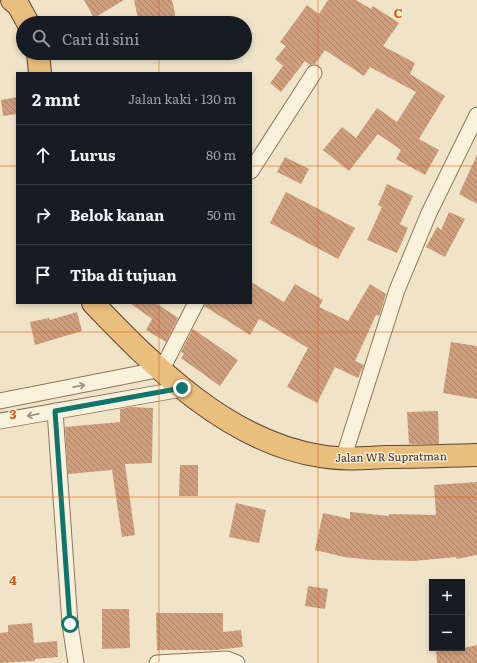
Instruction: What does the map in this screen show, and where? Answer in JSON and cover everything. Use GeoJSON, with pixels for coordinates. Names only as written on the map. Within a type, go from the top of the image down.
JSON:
{"type":"FeatureCollection","features":[{"type":"Feature","properties":{"kind":"highway"},"geometry":{"type":"LineString","coordinates":[[12,0],[18,5],[24,16]]}},
{"type":"Feature","properties":{"kind":"highway"},"geometry":{"type":"LineString","coordinates":[[39,60],[40,72]]}},
{"type":"Feature","properties":{"kind":"highway","name":"Jalan WR Supratman"},"geometry":{"type":"LineString","coordinates":[[94,304],[182,388],[225,419],[267,442],[320,456],[343,458],[477,455]]}},
{"type":"Feature","properties":{"kind":"street"},"geometry":{"type":"LineString","coordinates":[[252,169],[314,73]]}},
{"type":"Feature","properties":{"kind":"street"},"geometry":{"type":"LineString","coordinates":[[343,458],[397,290],[429,213],[477,115]]}},
{"type":"Feature","properties":{"kind":"street"},"geometry":{"type":"LineString","coordinates":[[0,401],[162,369],[195,304]]}},
{"type":"Feature","properties":{"kind":"street"},"geometry":{"type":"LineString","coordinates":[[0,421],[182,388]]}},
{"type":"Feature","properties":{"kind":"street"},"geometry":{"type":"LineString","coordinates":[[55,411],[70,624],[76,663]]}},
{"type":"Feature","properties":{"kind":"street"},"geometry":{"type":"LineString","coordinates":[[158,663],[227,659],[238,663]]}},
{"type":"Feature","properties":{"kind":"building"},"geometry":{"type":"Polygon","coordinates":[[[84,0],[124,0],[97,16],[93,16],[84,0]]]}},
{"type":"Feature","properties":{"kind":"building"},"geometry":{"type":"Polygon","coordinates":[[[134,0],[172,0],[175,16],[137,16],[134,0]]]}},
{"type":"Feature","properties":{"kind":"building"},"geometry":{"type":"Polygon","coordinates":[[[328,0],[356,0],[371,9],[373,6],[399,23],[383,46],[415,63],[410,74],[445,96],[419,139],[439,150],[425,175],[396,159],[401,150],[378,134],[349,171],[323,150],[342,127],[356,138],[377,108],[397,122],[416,92],[370,67],[364,76],[325,50],[315,64],[310,65],[305,61],[281,92],[270,83],[283,66],[275,59],[286,46],[280,42],[307,5],[319,14],[328,0]]]}},
{"type":"Feature","properties":{"kind":"building"},"geometry":{"type":"Polygon","coordinates":[[[16,97],[16,114],[3,116],[1,100],[16,97]]]}},
{"type":"Feature","properties":{"kind":"building"},"geometry":{"type":"Polygon","coordinates":[[[477,155],[477,204],[459,194],[477,155]]]}},
{"type":"Feature","properties":{"kind":"building"},"geometry":{"type":"Polygon","coordinates":[[[285,157],[309,169],[301,184],[277,172],[285,157]]]}},
{"type":"Feature","properties":{"kind":"building"},"geometry":{"type":"Polygon","coordinates":[[[387,184],[413,196],[400,224],[408,228],[397,253],[367,240],[382,207],[378,205],[387,184]]]}},
{"type":"Feature","properties":{"kind":"building"},"geometry":{"type":"Polygon","coordinates":[[[286,192],[355,228],[338,259],[270,223],[286,192]]]}},
{"type":"Feature","properties":{"kind":"building"},"geometry":{"type":"Polygon","coordinates":[[[449,212],[465,219],[445,257],[426,247],[437,227],[441,230],[449,212]]]}},
{"type":"Feature","properties":{"kind":"building"},"geometry":{"type":"Polygon","coordinates":[[[252,283],[284,302],[295,284],[323,300],[319,307],[348,321],[370,284],[386,294],[380,314],[379,316],[376,315],[355,361],[364,365],[358,378],[335,367],[317,403],[287,387],[308,348],[259,319],[250,335],[204,306],[205,304],[252,304],[252,283]]]}},
{"type":"Feature","properties":{"kind":"building"},"geometry":{"type":"Polygon","coordinates":[[[131,304],[157,304],[178,318],[166,342],[146,330],[152,319],[131,304]]]}},
{"type":"Feature","properties":{"kind":"building"},"geometry":{"type":"Polygon","coordinates":[[[77,312],[82,331],[35,345],[30,322],[49,318],[50,320],[77,312]]]}},
{"type":"Feature","properties":{"kind":"building"},"geometry":{"type":"Polygon","coordinates":[[[193,329],[238,360],[220,386],[181,358],[184,354],[181,352],[193,329]]]}},
{"type":"Feature","properties":{"kind":"building"},"geometry":{"type":"Polygon","coordinates":[[[451,342],[477,346],[477,399],[443,393],[451,342]]]}},
{"type":"Feature","properties":{"kind":"building"},"geometry":{"type":"Polygon","coordinates":[[[131,407],[153,408],[152,463],[125,464],[135,535],[122,537],[112,470],[68,474],[65,427],[120,422],[120,409],[131,407]]]}},
{"type":"Feature","properties":{"kind":"building"},"geometry":{"type":"Polygon","coordinates":[[[438,411],[439,444],[409,444],[407,412],[438,411]]]}},
{"type":"Feature","properties":{"kind":"building"},"geometry":{"type":"Polygon","coordinates":[[[180,465],[198,465],[198,496],[179,496],[180,465]]]}},
{"type":"Feature","properties":{"kind":"building"},"geometry":{"type":"Polygon","coordinates":[[[477,482],[477,555],[457,559],[456,557],[414,561],[372,560],[344,557],[315,550],[323,513],[350,519],[350,512],[389,516],[389,514],[436,515],[434,485],[477,482]]]}},
{"type":"Feature","properties":{"kind":"building"},"geometry":{"type":"Polygon","coordinates":[[[236,503],[266,510],[259,543],[229,537],[236,503]]]}},
{"type":"Feature","properties":{"kind":"building"},"geometry":{"type":"Polygon","coordinates":[[[308,586],[328,589],[325,609],[305,606],[308,586]]]}},
{"type":"Feature","properties":{"kind":"building"},"geometry":{"type":"Polygon","coordinates":[[[102,609],[129,609],[130,648],[102,649],[102,609]]]}},
{"type":"Feature","properties":{"kind":"building"},"geometry":{"type":"Polygon","coordinates":[[[156,613],[223,613],[223,632],[241,630],[243,647],[216,650],[157,650],[156,613]]]}},
{"type":"Feature","properties":{"kind":"building"},"geometry":{"type":"Polygon","coordinates":[[[32,623],[34,643],[57,641],[58,657],[35,659],[35,661],[0,663],[0,633],[8,632],[8,625],[32,623]]]}},
{"type":"Feature","properties":{"kind":"building"},"geometry":{"type":"Polygon","coordinates":[[[477,645],[477,663],[437,663],[436,651],[465,651],[465,648],[477,645]]]}},
{"type":"Feature","properties":{"kind":"route"},"geometry":{"type":"LineString","coordinates":[[70,624],[55,411],[182,388]]}}]}
